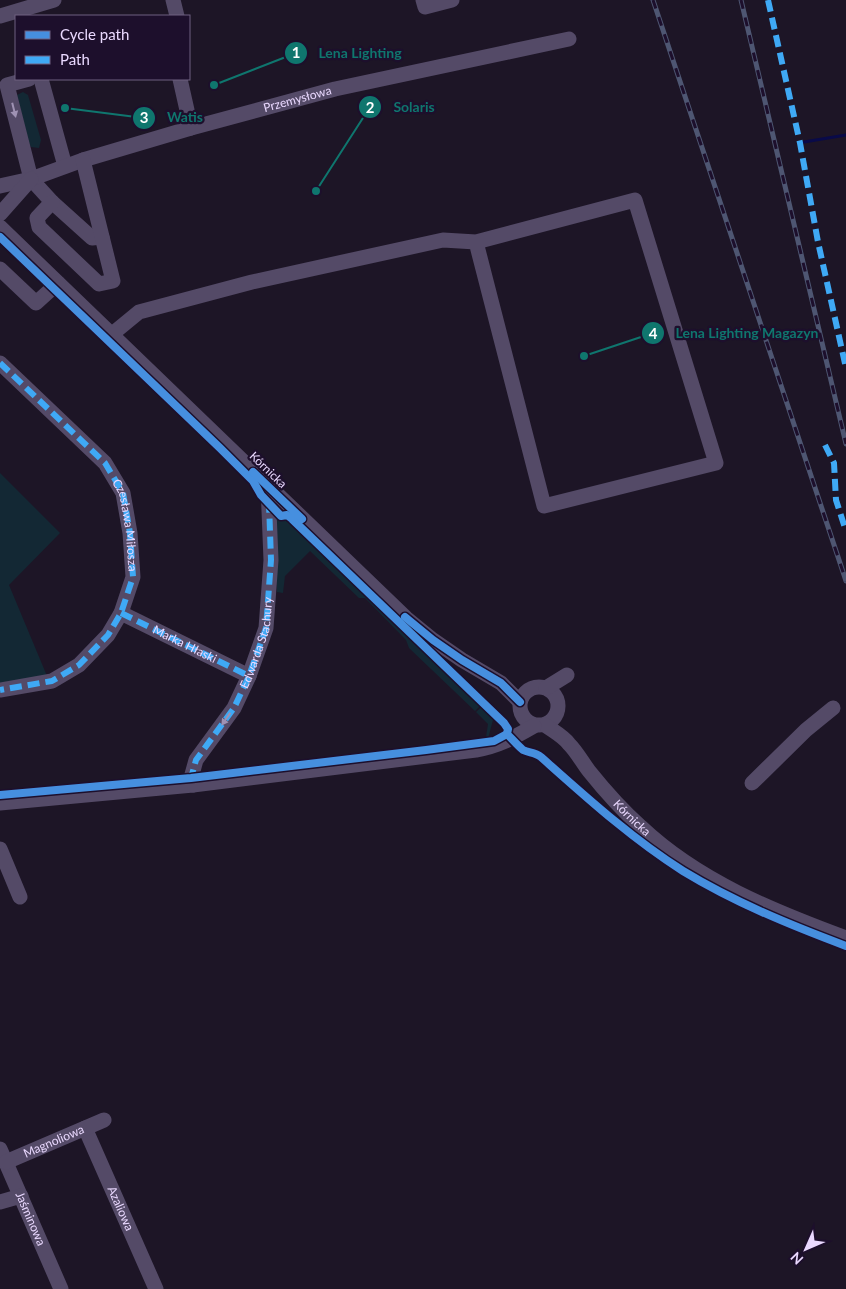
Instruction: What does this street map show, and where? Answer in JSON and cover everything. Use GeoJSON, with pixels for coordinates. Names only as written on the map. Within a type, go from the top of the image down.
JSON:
{"type":"FeatureCollection","features":[{"type":"Feature","properties":{"kind":"street"},"geometry":{"type":"LineString","coordinates":[[0,16],[54,0]]}},
{"type":"Feature","properties":{"kind":"street"},"geometry":{"type":"LineString","coordinates":[[173,0],[177,15]]}},
{"type":"Feature","properties":{"kind":"street"},"geometry":{"type":"LineString","coordinates":[[424,0],[425,6],[452,0]]}},
{"type":"Feature","properties":{"kind":"street","name":"Przemysłowa"},"geometry":{"type":"LineString","coordinates":[[0,186],[31,179],[82,160],[191,128],[335,89],[568,39]]}},
{"type":"Feature","properties":{"kind":"street"},"geometry":{"type":"LineString","coordinates":[[25,80],[7,85],[31,179],[52,202],[92,238],[102,237]]}},
{"type":"Feature","properties":{"kind":"street"},"geometry":{"type":"LineString","coordinates":[[41,80],[65,166]]}},
{"type":"Feature","properties":{"kind":"street"},"geometry":{"type":"LineString","coordinates":[[180,80],[191,128]]}},
{"type":"Feature","properties":{"kind":"street"},"geometry":{"type":"LineString","coordinates":[[52,202],[37,218],[38,227],[99,284],[113,281],[82,160]]}},
{"type":"Feature","properties":{"kind":"street","name":"Przemysłowa"},"geometry":{"type":"LineString","coordinates":[[0,214],[31,179]]}},
{"type":"Feature","properties":{"kind":"street"},"geometry":{"type":"LineString","coordinates":[[112,334],[139,312],[252,282],[443,240],[476,242],[635,200],[716,463],[544,506],[476,242]]}},
{"type":"Feature","properties":{"kind":"street","name":"Kórnicka"},"geometry":{"type":"LineString","coordinates":[[0,227],[406,618],[448,650],[501,683],[530,712]]}},
{"type":"Feature","properties":{"kind":"street"},"geometry":{"type":"LineString","coordinates":[[0,268],[36,303],[58,283]]}},
{"type":"Feature","properties":{"kind":"street","name":"Czesława Miłosza"},"geometry":{"type":"LineString","coordinates":[[0,363],[105,463],[123,493],[130,533],[133,577],[121,613],[108,635],[79,665],[52,682],[0,690]]}},
{"type":"Feature","properties":{"kind":"street","name":"Edwarda Stachury"},"geometry":{"type":"LineString","coordinates":[[193,785],[191,778],[196,760],[234,708],[266,628],[271,560],[268,486]]}},
{"type":"Feature","properties":{"kind":"street","name":"Marka Hłaski"},"geometry":{"type":"LineString","coordinates":[[121,613],[248,676]]}},
{"type":"Feature","properties":{"kind":"street"},"geometry":{"type":"LineString","coordinates":[[0,803],[193,785],[476,750],[495,746],[513,739],[530,712],[540,687],[553,699],[568,743]]}},
{"type":"Feature","properties":{"kind":"street"},"geometry":{"type":"LineString","coordinates":[[530,712],[556,717],[553,699]]}},
{"type":"Feature","properties":{"kind":"street"},"geometry":{"type":"LineString","coordinates":[[752,783],[806,730],[833,708]]}},
{"type":"Feature","properties":{"kind":"street"},"geometry":{"type":"LineString","coordinates":[[530,712],[568,743]]}},
{"type":"Feature","properties":{"kind":"street","name":"Kórnicka"},"geometry":{"type":"LineString","coordinates":[[568,743],[590,771],[640,826],[687,865],[742,894],[846,938]]}},
{"type":"Feature","properties":{"kind":"street"},"geometry":{"type":"LineString","coordinates":[[0,849],[20,897]]}},
{"type":"Feature","properties":{"kind":"street","name":"Magnoliowa"},"geometry":{"type":"LineString","coordinates":[[3,1156],[104,1120]]}},
{"type":"Feature","properties":{"kind":"street","name":"Azaliowa"},"geometry":{"type":"LineString","coordinates":[[85,1128],[156,1289]]}},
{"type":"Feature","properties":{"kind":"street","name":"Jaśminowa"},"geometry":{"type":"LineString","coordinates":[[3,1156],[61,1289]]}},
{"type":"Feature","properties":{"kind":"street"},"geometry":{"type":"LineString","coordinates":[[0,1202],[21,1196]]}},
{"type":"Feature","properties":{"kind":"shaded area"},"geometry":{"type":"Polygon","coordinates":[[[23,92],[28,95],[41,140],[39,148],[31,147],[29,143],[17,95],[23,92]]]}},
{"type":"Feature","properties":{"kind":"shaded area"},"geometry":{"type":"Polygon","coordinates":[[[0,473],[60,533],[9,585],[47,676],[0,683],[0,473]]]}},
{"type":"Feature","properties":{"kind":"shaded area"},"geometry":{"type":"Polygon","coordinates":[[[276,518],[288,518],[318,546],[316,549],[319,552],[321,550],[482,704],[475,711],[409,648],[406,640],[365,598],[359,598],[310,551],[285,576],[283,593],[277,592],[276,518]]]}},
{"type":"Feature","properties":{"kind":"shaded area"},"geometry":{"type":"Polygon","coordinates":[[[483,705],[494,716],[488,739],[474,741],[474,739],[486,737],[488,724],[476,712],[483,705]]]}},
{"type":"Feature","properties":{"kind":"waterway"},"geometry":{"type":"LineString","coordinates":[[804,142],[846,135]]}},
{"type":"Feature","properties":{"kind":"railway"},"geometry":{"type":"LineString","coordinates":[[653,0],[846,581]]}},
{"type":"Feature","properties":{"kind":"railway"},"geometry":{"type":"LineString","coordinates":[[741,0],[846,444]]}},
{"type":"Feature","properties":{"kind":"marked path"},"geometry":{"type":"LineString","coordinates":[[768,0],[800,143],[818,242],[846,368]]}},
{"type":"Feature","properties":{"kind":"marked path"},"geometry":{"type":"LineString","coordinates":[[0,363],[105,463],[123,493],[130,533],[133,577],[121,613],[108,635],[79,665],[52,681],[0,690]]}},
{"type":"Feature","properties":{"kind":"marked path"},"geometry":{"type":"LineString","coordinates":[[825,445],[834,463],[836,500],[846,531]]}},
{"type":"Feature","properties":{"kind":"marked path"},"geometry":{"type":"LineString","coordinates":[[192,781],[191,778],[196,760],[234,708],[249,676],[266,628],[271,560],[269,503]]}},
{"type":"Feature","properties":{"kind":"marked path"},"geometry":{"type":"LineString","coordinates":[[121,613],[249,676]]}},
{"type":"Feature","properties":{"kind":"cycle path"},"geometry":{"type":"LineString","coordinates":[[0,237],[220,448],[253,481],[261,495],[281,516],[287,515],[292,519],[504,723],[508,729],[507,734],[523,750],[541,757],[627,831],[683,871],[722,893],[763,912],[846,946]]}},
{"type":"Feature","properties":{"kind":"cycle path"},"geometry":{"type":"LineString","coordinates":[[253,472],[302,519]]}},
{"type":"Feature","properties":{"kind":"cycle path"},"geometry":{"type":"LineString","coordinates":[[405,617],[462,660],[501,683],[520,702]]}},
{"type":"Feature","properties":{"kind":"cycle path"},"geometry":{"type":"LineString","coordinates":[[0,795],[191,778],[426,750],[494,741],[507,734]]}},
{"type":"Feature","properties":{"kind":"place","name":"Lena Lighting"},"geometry":{"type":"Point","coordinates":[214,85]}},
{"type":"Feature","properties":{"kind":"place","name":"Watis"},"geometry":{"type":"Point","coordinates":[65,108]}},
{"type":"Feature","properties":{"kind":"place","name":"Solaris"},"geometry":{"type":"Point","coordinates":[316,191]}},
{"type":"Feature","properties":{"kind":"place","name":"Lena Lighting Magazyn"},"geometry":{"type":"Point","coordinates":[584,356]}}]}
